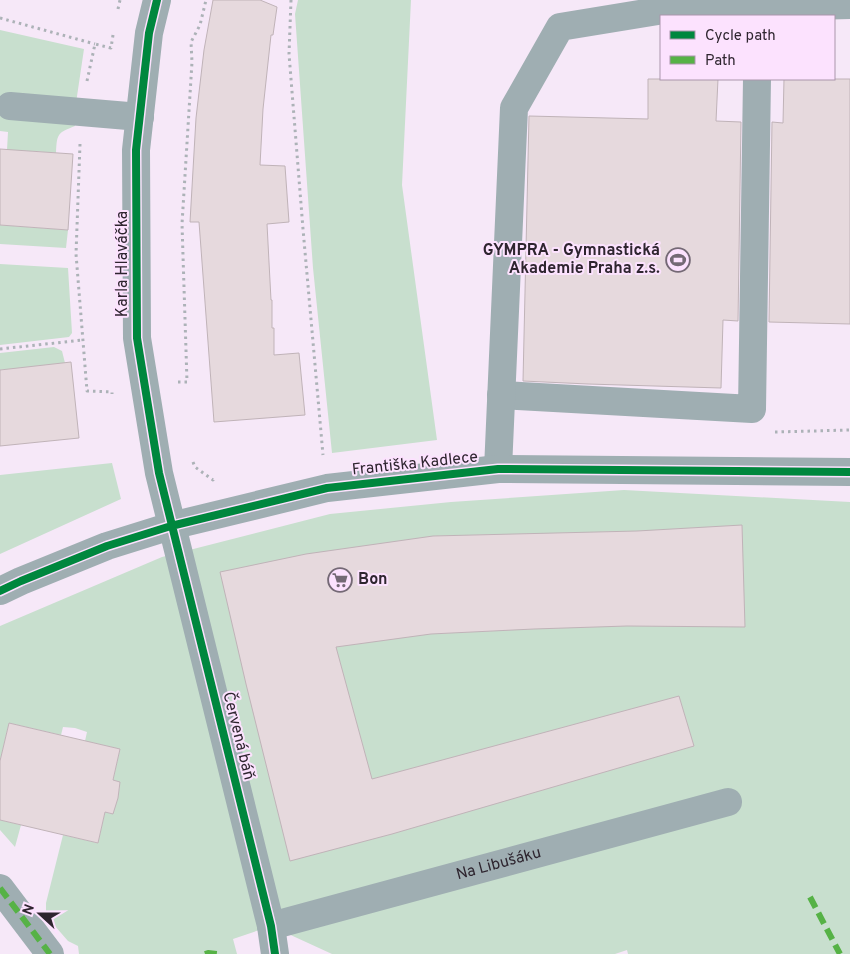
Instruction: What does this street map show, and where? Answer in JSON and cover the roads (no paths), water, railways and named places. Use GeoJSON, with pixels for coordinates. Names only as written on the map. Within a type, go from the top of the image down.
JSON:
{"type":"FeatureCollection","features":[{"type":"Feature","properties":{"kind":"street","name":"Karla Hlaváčka"},"geometry":{"type":"LineString","coordinates":[[157,0],[149,34],[136,150],[137,338],[158,474],[171,526]]}},
{"type":"Feature","properties":{"kind":"street"},"geometry":{"type":"LineString","coordinates":[[498,469],[514,108],[560,27],[664,10],[754,12],[850,4]]}},
{"type":"Feature","properties":{"kind":"street"},"geometry":{"type":"LineString","coordinates":[[502,395],[752,409],[757,80]]}},
{"type":"Feature","properties":{"kind":"street"},"geometry":{"type":"LineString","coordinates":[[10,106],[140,117]]}},
{"type":"Feature","properties":{"kind":"street","name":"Františka Kadlece"},"geometry":{"type":"LineString","coordinates":[[0,591],[107,546],[171,526],[327,488],[498,469],[850,472]]}},
{"type":"Feature","properties":{"kind":"street","name":"Červená báň"},"geometry":{"type":"LineString","coordinates":[[171,526],[271,926],[275,954]]}},
{"type":"Feature","properties":{"kind":"street","name":"Na Libušáku"},"geometry":{"type":"LineString","coordinates":[[271,926],[728,802]]}},
{"type":"Feature","properties":{"kind":"street"},"geometry":{"type":"LineString","coordinates":[[0,888],[50,954]]}},
{"type":"Feature","properties":{"kind":"place","name":"GYMPRA - Gymnastická Akademie Praha z.s."},"geometry":{"type":"Point","coordinates":[678,260]}},
{"type":"Feature","properties":{"kind":"place","name":"Bon"},"geometry":{"type":"Point","coordinates":[340,580]}}]}
